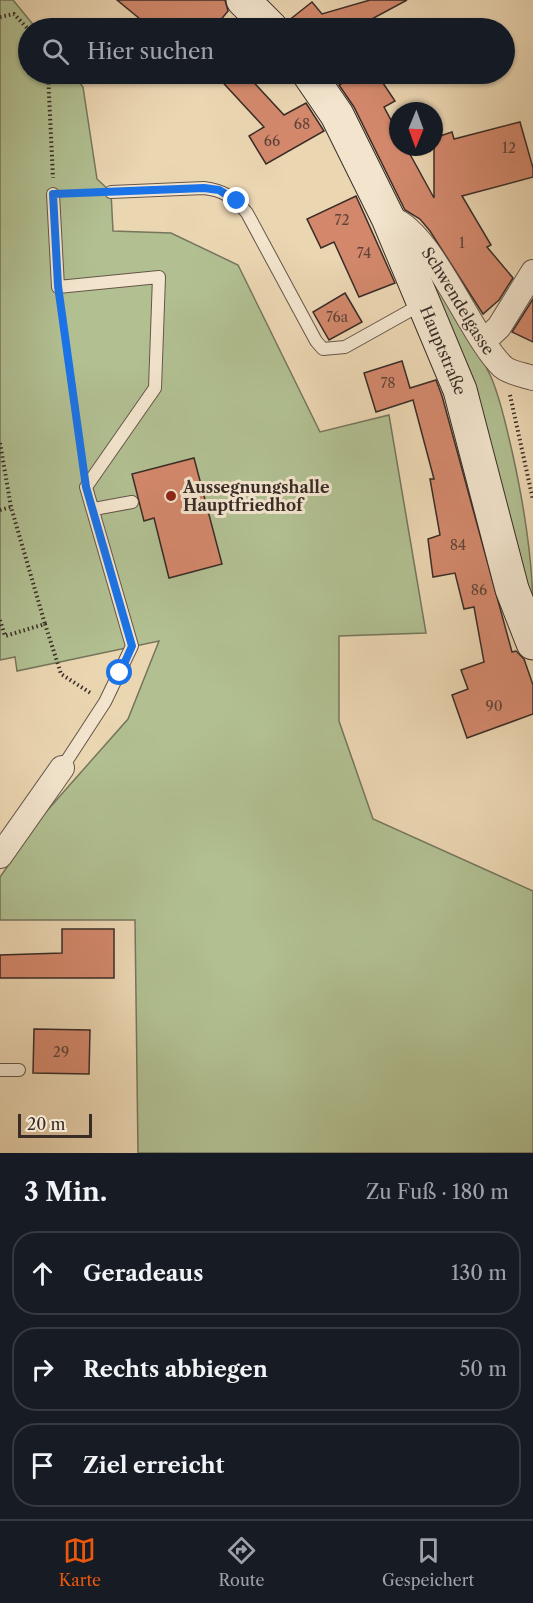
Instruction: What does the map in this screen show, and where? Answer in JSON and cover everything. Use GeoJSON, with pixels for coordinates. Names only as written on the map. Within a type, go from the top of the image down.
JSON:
{"type":"FeatureCollection","features":[{"type":"Feature","properties":{"kind":"street"},"geometry":{"type":"LineString","coordinates":[[243,0],[261,18]]}},
{"type":"Feature","properties":{"kind":"street","name":"Hauptstraße"},"geometry":{"type":"LineString","coordinates":[[316,84],[337,115],[388,218],[460,390],[512,589],[533,643]]}},
{"type":"Feature","properties":{"kind":"street","name":"Schwendelgasse"},"geometry":{"type":"LineString","coordinates":[[388,218],[404,224],[423,247],[504,368],[533,378]]}},
{"type":"Feature","properties":{"kind":"street"},"geometry":{"type":"LineString","coordinates":[[484,340],[499,327],[533,272]]}},
{"type":"Feature","properties":{"kind":"street"},"geometry":{"type":"LineString","coordinates":[[0,856],[62,768]]}},
{"type":"Feature","properties":{"kind":"lane"},"geometry":{"type":"LineString","coordinates":[[111,192],[204,188],[219,190],[237,201],[247,213],[315,341],[323,349],[345,347],[423,303]]}},
{"type":"Feature","properties":{"kind":"lane"},"geometry":{"type":"LineString","coordinates":[[53,194],[58,286],[159,277],[155,388],[86,487],[132,646],[105,702],[62,768]]}},
{"type":"Feature","properties":{"kind":"lane"},"geometry":{"type":"LineString","coordinates":[[94,509],[132,502]]}},
{"type":"Feature","properties":{"kind":"lane"},"geometry":{"type":"LineString","coordinates":[[0,1070],[19,1070]]}},
{"type":"Feature","properties":{"kind":"path"},"geometry":{"type":"LineString","coordinates":[[0,17],[14,14],[18,18]]}},
{"type":"Feature","properties":{"kind":"path"},"geometry":{"type":"LineString","coordinates":[[48,84],[53,194],[111,192]]}},
{"type":"Feature","properties":{"kind":"path"},"geometry":{"type":"LineString","coordinates":[[58,286],[86,487]]}},
{"type":"Feature","properties":{"kind":"path"},"geometry":{"type":"LineString","coordinates":[[504,368],[533,500]]}},
{"type":"Feature","properties":{"kind":"path"},"geometry":{"type":"LineString","coordinates":[[0,443],[11,507],[61,674],[105,702]]}},
{"type":"Feature","properties":{"kind":"path"},"geometry":{"type":"LineString","coordinates":[[0,510],[11,507]]}},
{"type":"Feature","properties":{"kind":"path"},"geometry":{"type":"LineString","coordinates":[[0,620],[5,636],[45,624]]}},
{"type":"Feature","properties":{"kind":"green space"},"geometry":{"type":"Polygon","coordinates":[[[0,0],[13,0],[28,18],[18,18],[18,84],[81,84],[83,87],[97,179],[111,192],[113,231],[171,233],[238,265],[320,432],[389,415],[426,633],[339,636],[339,721],[373,819],[533,891],[533,1153],[138,1153],[135,920],[0,920],[0,877],[45,813],[128,719],[159,641],[17,671],[15,657],[0,660],[0,0]]]}},
{"type":"Feature","properties":{"kind":"green space"},"geometry":{"type":"Polygon","coordinates":[[[404,232],[472,340],[498,395],[524,511],[530,552],[533,613],[404,232]]]}},
{"type":"Feature","properties":{"kind":"building"},"geometry":{"type":"Polygon","coordinates":[[[117,0],[225,0],[228,11],[222,18],[139,18],[117,0]]]}},
{"type":"Feature","properties":{"kind":"building"},"geometry":{"type":"Polygon","coordinates":[[[370,0],[407,0],[374,18],[292,18],[312,2],[322,14],[370,0]]]}},
{"type":"Feature","properties":{"kind":"building"},"geometry":{"type":"Polygon","coordinates":[[[224,84],[255,84],[284,115],[306,103],[324,131],[266,164],[249,136],[264,127],[224,84]]]}},
{"type":"Feature","properties":{"kind":"building"},"geometry":{"type":"Polygon","coordinates":[[[384,84],[395,101],[389,102],[384,107],[389,116],[389,156],[411,156],[434,198],[434,156],[443,156],[443,135],[452,132],[454,139],[520,122],[533,168],[533,177],[462,196],[491,245],[487,247],[513,278],[499,300],[483,314],[430,231],[420,219],[405,210],[354,107],[339,85],[384,84]]]}},
{"type":"Feature","properties":{"kind":"building"},"geometry":{"type":"Polygon","coordinates":[[[356,196],[395,283],[359,297],[334,242],[321,248],[307,219],[356,196]]]}},
{"type":"Feature","properties":{"kind":"building"},"geometry":{"type":"Polygon","coordinates":[[[345,293],[362,322],[329,340],[313,312],[345,293]]]}},
{"type":"Feature","properties":{"kind":"building"},"geometry":{"type":"Polygon","coordinates":[[[533,299],[533,342],[512,332],[533,299]]]}},
{"type":"Feature","properties":{"kind":"building"},"geometry":{"type":"Polygon","coordinates":[[[402,361],[410,388],[436,380],[512,652],[516,651],[524,659],[533,685],[533,714],[467,738],[452,695],[468,689],[461,670],[484,662],[474,607],[464,609],[455,573],[433,577],[428,539],[440,535],[430,479],[434,479],[413,400],[376,412],[364,373],[402,361]]]}},
{"type":"Feature","properties":{"kind":"building","name":"Aussegnungshalle Hauptfriedhof"},"geometry":{"type":"Polygon","coordinates":[[[194,458],[222,564],[169,578],[154,518],[144,521],[132,474],[194,458]]]}},
{"type":"Feature","properties":{"kind":"building"},"geometry":{"type":"Polygon","coordinates":[[[62,929],[114,929],[114,978],[0,978],[0,955],[62,953],[62,929]]]}},
{"type":"Feature","properties":{"kind":"building"},"geometry":{"type":"Polygon","coordinates":[[[34,1029],[90,1030],[89,1074],[33,1073],[34,1029]]]}},
{"type":"Feature","properties":{"kind":"place","name":"Aussegnungshalle Hauptfriedhof"},"geometry":{"type":"Point","coordinates":[171,496]}},
{"type":"Feature","properties":{"kind":"route"},"geometry":{"type":"LineString","coordinates":[[120,673],[132,646],[86,487],[58,286],[53,194],[204,188],[219,190],[237,201]]}}]}
